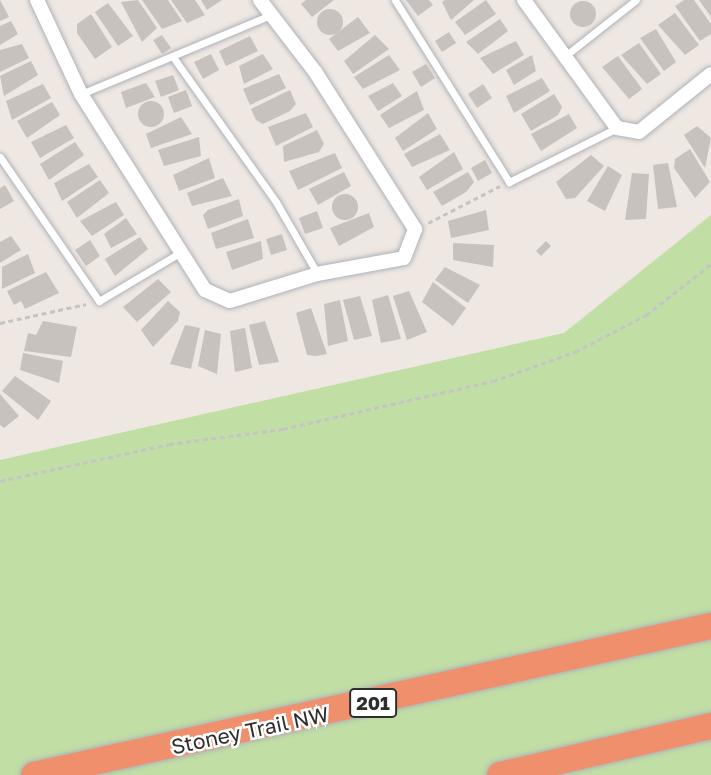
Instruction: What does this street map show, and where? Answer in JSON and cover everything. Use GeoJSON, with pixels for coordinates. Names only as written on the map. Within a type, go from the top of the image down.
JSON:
{"type":"FeatureCollection","features":[{"type":"Feature","properties":{"kind":"highway","name":"Stoney Trail NW"},"geometry":{"type":"LineString","coordinates":[[34,775],[711,626]]}},
{"type":"Feature","properties":{"kind":"highway"},"geometry":{"type":"LineString","coordinates":[[500,775],[711,726]]}},
{"type":"Feature","properties":{"kind":"street"},"geometry":{"type":"LineString","coordinates":[[40,1],[80,94],[184,250],[205,290],[230,301],[317,274],[404,258],[415,229],[316,73],[260,0]]}},
{"type":"Feature","properties":{"kind":"street"},"geometry":{"type":"LineString","coordinates":[[524,0],[617,128],[639,132],[711,74]]}},
{"type":"Feature","properties":{"kind":"lane"},"geometry":{"type":"LineString","coordinates":[[395,0],[509,182],[617,128]]}},
{"type":"Feature","properties":{"kind":"lane"},"geometry":{"type":"LineString","coordinates":[[565,56],[636,0]]}},
{"type":"Feature","properties":{"kind":"lane"},"geometry":{"type":"LineString","coordinates":[[80,94],[271,15]]}},
{"type":"Feature","properties":{"kind":"lane"},"geometry":{"type":"LineString","coordinates":[[173,57],[276,202],[317,274]]}},
{"type":"Feature","properties":{"kind":"lane"},"geometry":{"type":"LineString","coordinates":[[0,157],[99,301],[184,250]]}},
{"type":"Feature","properties":{"kind":"path"},"geometry":{"type":"LineString","coordinates":[[415,229],[509,182]]}},
{"type":"Feature","properties":{"kind":"path"},"geometry":{"type":"LineString","coordinates":[[0,481],[169,444],[284,429],[493,381],[575,352],[646,315],[711,264]]}},
{"type":"Feature","properties":{"kind":"path"},"geometry":{"type":"LineString","coordinates":[[0,323],[99,301]]}},
{"type":"Feature","properties":{"kind":"green space"},"geometry":{"type":"Polygon","coordinates":[[[711,215],[711,775],[0,775],[0,460],[564,333],[711,215]]]}},
{"type":"Feature","properties":{"kind":"building"},"geometry":{"type":"Polygon","coordinates":[[[0,0],[9,17],[0,21],[0,0]]]}},
{"type":"Feature","properties":{"kind":"building"},"geometry":{"type":"Polygon","coordinates":[[[138,0],[157,28],[142,42],[121,2],[138,0]]]}},
{"type":"Feature","properties":{"kind":"building"},"geometry":{"type":"Polygon","coordinates":[[[142,0],[168,0],[182,21],[162,29],[142,0]]]}},
{"type":"Feature","properties":{"kind":"building"},"geometry":{"type":"Polygon","coordinates":[[[171,0],[195,0],[205,15],[187,23],[171,0]]]}},
{"type":"Feature","properties":{"kind":"building"},"geometry":{"type":"Polygon","coordinates":[[[201,0],[222,0],[207,10],[201,0]]]}},
{"type":"Feature","properties":{"kind":"building"},"geometry":{"type":"Polygon","coordinates":[[[306,0],[334,0],[312,17],[301,4],[306,0]]]}},
{"type":"Feature","properties":{"kind":"building"},"geometry":{"type":"Polygon","coordinates":[[[406,0],[429,0],[433,5],[418,16],[406,0]]]}},
{"type":"Feature","properties":{"kind":"building"},"geometry":{"type":"Polygon","coordinates":[[[445,0],[474,0],[451,20],[442,2],[445,0]]]}},
{"type":"Feature","properties":{"kind":"building"},"geometry":{"type":"Polygon","coordinates":[[[486,0],[496,14],[465,35],[455,22],[486,0]]]}},
{"type":"Feature","properties":{"kind":"building"},"geometry":{"type":"Polygon","coordinates":[[[684,0],[694,0],[711,24],[711,34],[700,41],[675,6],[684,0]]]}},
{"type":"Feature","properties":{"kind":"building"},"geometry":{"type":"Polygon","coordinates":[[[699,0],[711,0],[711,17],[699,0]]]}},
{"type":"Feature","properties":{"kind":"building"},"geometry":{"type":"Polygon","coordinates":[[[583,1],[592,5],[596,14],[592,23],[583,27],[574,23],[570,14],[574,5],[583,1]]]}},
{"type":"Feature","properties":{"kind":"building"},"geometry":{"type":"Polygon","coordinates":[[[108,3],[133,36],[118,46],[95,12],[108,3]]]}},
{"type":"Feature","properties":{"kind":"building"},"geometry":{"type":"Polygon","coordinates":[[[330,9],[339,13],[343,22],[339,31],[330,35],[321,31],[317,22],[321,13],[330,9]]]}},
{"type":"Feature","properties":{"kind":"building"},"geometry":{"type":"Polygon","coordinates":[[[675,13],[699,45],[685,55],[658,25],[675,13]]]}},
{"type":"Feature","properties":{"kind":"building"},"geometry":{"type":"Polygon","coordinates":[[[91,14],[112,47],[95,59],[77,33],[77,24],[91,14]]]}},
{"type":"Feature","properties":{"kind":"building"},"geometry":{"type":"Polygon","coordinates":[[[358,17],[370,33],[338,51],[329,39],[358,17]]]}},
{"type":"Feature","properties":{"kind":"building"},"geometry":{"type":"Polygon","coordinates":[[[500,19],[508,31],[478,54],[466,42],[500,19]]]}},
{"type":"Feature","properties":{"kind":"building"},"geometry":{"type":"Polygon","coordinates":[[[11,21],[18,34],[0,45],[0,26],[11,21]]]}},
{"type":"Feature","properties":{"kind":"building"},"geometry":{"type":"Polygon","coordinates":[[[656,29],[676,62],[664,71],[640,38],[656,29]]]}},
{"type":"Feature","properties":{"kind":"building"},"geometry":{"type":"Polygon","coordinates":[[[449,32],[456,43],[442,52],[435,41],[449,32]]]}},
{"type":"Feature","properties":{"kind":"building"},"geometry":{"type":"Polygon","coordinates":[[[162,35],[171,48],[162,54],[153,40],[162,35]]]}},
{"type":"Feature","properties":{"kind":"building"},"geometry":{"type":"Polygon","coordinates":[[[375,35],[389,49],[353,74],[344,61],[375,35]]]}},
{"type":"Feature","properties":{"kind":"building"},"geometry":{"type":"Polygon","coordinates":[[[250,36],[258,51],[226,66],[219,51],[250,36]]]}},
{"type":"Feature","properties":{"kind":"building"},"geometry":{"type":"Polygon","coordinates":[[[516,41],[524,55],[493,74],[480,58],[516,41]]]}},
{"type":"Feature","properties":{"kind":"building"},"geometry":{"type":"Polygon","coordinates":[[[639,43],[661,74],[647,84],[621,55],[639,43]]]}},
{"type":"Feature","properties":{"kind":"building"},"geometry":{"type":"Polygon","coordinates":[[[22,44],[29,58],[0,72],[0,50],[22,44]]]}},
{"type":"Feature","properties":{"kind":"building"},"geometry":{"type":"Polygon","coordinates":[[[211,54],[219,70],[203,79],[194,62],[211,54]]]}},
{"type":"Feature","properties":{"kind":"building"},"geometry":{"type":"Polygon","coordinates":[[[263,54],[273,69],[244,84],[239,66],[263,54]]]}},
{"type":"Feature","properties":{"kind":"building"},"geometry":{"type":"Polygon","coordinates":[[[389,55],[400,70],[363,89],[354,77],[389,55]]]}},
{"type":"Feature","properties":{"kind":"building"},"geometry":{"type":"Polygon","coordinates":[[[532,55],[536,71],[514,85],[506,70],[532,55]]]}},
{"type":"Feature","properties":{"kind":"building"},"geometry":{"type":"Polygon","coordinates":[[[618,56],[642,89],[629,99],[602,67],[618,56]]]}},
{"type":"Feature","properties":{"kind":"building"},"geometry":{"type":"Polygon","coordinates":[[[31,61],[38,75],[4,96],[0,76],[31,61]]]}},
{"type":"Feature","properties":{"kind":"building"},"geometry":{"type":"Polygon","coordinates":[[[426,64],[435,78],[421,87],[412,72],[426,64]]]}},
{"type":"Feature","properties":{"kind":"building"},"geometry":{"type":"Polygon","coordinates":[[[279,74],[286,88],[250,105],[243,89],[279,74]]]}},
{"type":"Feature","properties":{"kind":"building"},"geometry":{"type":"Polygon","coordinates":[[[173,75],[179,90],[161,97],[155,81],[173,75]]]}},
{"type":"Feature","properties":{"kind":"building"},"geometry":{"type":"Polygon","coordinates":[[[542,78],[550,91],[514,113],[506,96],[542,78]]]}},
{"type":"Feature","properties":{"kind":"building"},"geometry":{"type":"Polygon","coordinates":[[[146,83],[155,97],[126,108],[121,92],[146,83]]]}},
{"type":"Feature","properties":{"kind":"building"},"geometry":{"type":"Polygon","coordinates":[[[393,83],[402,96],[378,111],[368,96],[393,83]]]}},
{"type":"Feature","properties":{"kind":"building"},"geometry":{"type":"Polygon","coordinates":[[[43,84],[51,98],[12,120],[6,101],[43,84]]]}},
{"type":"Feature","properties":{"kind":"building"},"geometry":{"type":"Polygon","coordinates":[[[483,84],[492,98],[477,108],[468,94],[483,84]]]}},
{"type":"Feature","properties":{"kind":"building"},"geometry":{"type":"Polygon","coordinates":[[[186,90],[192,106],[174,113],[168,97],[186,90]]]}},
{"type":"Feature","properties":{"kind":"building"},"geometry":{"type":"Polygon","coordinates":[[[290,90],[296,104],[290,111],[263,124],[256,120],[251,109],[290,90]]]}},
{"type":"Feature","properties":{"kind":"building"},"geometry":{"type":"Polygon","coordinates":[[[417,91],[424,110],[389,128],[380,115],[417,91]]]}},
{"type":"Feature","properties":{"kind":"building"},"geometry":{"type":"Polygon","coordinates":[[[554,94],[562,107],[558,115],[531,131],[521,114],[554,94]]]}},
{"type":"Feature","properties":{"kind":"building"},"geometry":{"type":"Polygon","coordinates":[[[151,101],[160,105],[164,114],[160,123],[151,127],[142,123],[138,114],[142,105],[151,101]]]}},
{"type":"Feature","properties":{"kind":"building"},"geometry":{"type":"Polygon","coordinates":[[[52,102],[60,115],[27,138],[17,121],[52,102]]]}},
{"type":"Feature","properties":{"kind":"building"},"geometry":{"type":"Polygon","coordinates":[[[306,113],[313,127],[276,146],[268,127],[306,113]]]}},
{"type":"Feature","properties":{"kind":"building"},"geometry":{"type":"Polygon","coordinates":[[[428,113],[437,129],[403,151],[395,138],[428,113]]]}},
{"type":"Feature","properties":{"kind":"building"},"geometry":{"type":"Polygon","coordinates":[[[569,114],[577,128],[541,151],[531,134],[569,114]]]}},
{"type":"Feature","properties":{"kind":"building"},"geometry":{"type":"Polygon","coordinates":[[[181,117],[192,134],[151,148],[146,134],[181,117]]]}},
{"type":"Feature","properties":{"kind":"building"},"geometry":{"type":"Polygon","coordinates":[[[66,125],[74,138],[40,158],[31,142],[66,125]]]}},
{"type":"Feature","properties":{"kind":"building"},"geometry":{"type":"Polygon","coordinates":[[[697,126],[711,138],[705,168],[684,135],[697,126]]]}},
{"type":"Feature","properties":{"kind":"building"},"geometry":{"type":"Polygon","coordinates":[[[317,130],[324,144],[319,152],[284,162],[283,146],[317,130]]]}},
{"type":"Feature","properties":{"kind":"building"},"geometry":{"type":"Polygon","coordinates":[[[440,134],[450,150],[412,167],[404,154],[440,134]]]}},
{"type":"Feature","properties":{"kind":"building"},"geometry":{"type":"Polygon","coordinates":[[[199,137],[201,156],[164,166],[158,150],[199,137]]]}},
{"type":"Feature","properties":{"kind":"building"},"geometry":{"type":"Polygon","coordinates":[[[75,142],[84,155],[49,180],[40,164],[75,142]]]}},
{"type":"Feature","properties":{"kind":"building"},"geometry":{"type":"Polygon","coordinates":[[[690,149],[710,182],[695,198],[674,168],[675,159],[690,149]]]}},
{"type":"Feature","properties":{"kind":"building"},"geometry":{"type":"Polygon","coordinates":[[[454,152],[463,169],[427,190],[419,177],[454,152]]]}},
{"type":"Feature","properties":{"kind":"building"},"geometry":{"type":"Polygon","coordinates":[[[335,153],[342,168],[298,190],[289,171],[335,153]]]}},
{"type":"Feature","properties":{"kind":"building"},"geometry":{"type":"Polygon","coordinates":[[[591,155],[604,166],[575,198],[566,199],[556,182],[591,155]]]}},
{"type":"Feature","properties":{"kind":"building"},"geometry":{"type":"Polygon","coordinates":[[[209,158],[215,178],[179,191],[173,175],[209,158]]]}},
{"type":"Feature","properties":{"kind":"building"},"geometry":{"type":"Polygon","coordinates":[[[485,160],[492,173],[478,181],[471,168],[485,160]]]}},
{"type":"Feature","properties":{"kind":"building"},"geometry":{"type":"Polygon","coordinates":[[[668,163],[677,207],[658,209],[653,165],[668,163]]]}},
{"type":"Feature","properties":{"kind":"building"},"geometry":{"type":"Polygon","coordinates":[[[89,164],[98,177],[62,201],[54,183],[89,164]]]}},
{"type":"Feature","properties":{"kind":"building"},"geometry":{"type":"Polygon","coordinates":[[[608,166],[622,175],[605,211],[587,201],[608,166]]]}},
{"type":"Feature","properties":{"kind":"building"},"geometry":{"type":"Polygon","coordinates":[[[344,172],[351,186],[318,205],[309,189],[344,172]]]}},
{"type":"Feature","properties":{"kind":"building"},"geometry":{"type":"Polygon","coordinates":[[[468,172],[474,182],[466,192],[442,206],[433,192],[468,172]]]}},
{"type":"Feature","properties":{"kind":"building"},"geometry":{"type":"Polygon","coordinates":[[[632,173],[649,174],[646,219],[625,220],[632,173]]]}},
{"type":"Feature","properties":{"kind":"building"},"geometry":{"type":"Polygon","coordinates":[[[223,178],[232,196],[192,206],[187,193],[223,178]]]}},
{"type":"Feature","properties":{"kind":"building"},"geometry":{"type":"Polygon","coordinates":[[[100,180],[109,193],[77,218],[67,202],[100,180]]]}},
{"type":"Feature","properties":{"kind":"building"},"geometry":{"type":"Polygon","coordinates":[[[5,185],[14,201],[0,209],[0,188],[5,185]]]}},
{"type":"Feature","properties":{"kind":"building"},"geometry":{"type":"Polygon","coordinates":[[[345,194],[354,198],[358,207],[354,216],[345,220],[336,216],[332,207],[336,198],[345,194]]]}},
{"type":"Feature","properties":{"kind":"building"},"geometry":{"type":"Polygon","coordinates":[[[239,199],[243,216],[208,229],[203,215],[208,210],[239,199]]]}},
{"type":"Feature","properties":{"kind":"building"},"geometry":{"type":"Polygon","coordinates":[[[116,202],[124,215],[92,236],[80,221],[116,202]]]}},
{"type":"Feature","properties":{"kind":"building"},"geometry":{"type":"Polygon","coordinates":[[[486,210],[489,230],[451,238],[448,221],[486,210]]]}},
{"type":"Feature","properties":{"kind":"building"},"geometry":{"type":"Polygon","coordinates":[[[317,211],[323,228],[305,234],[299,218],[317,211]]]}},
{"type":"Feature","properties":{"kind":"building"},"geometry":{"type":"Polygon","coordinates":[[[369,213],[374,227],[339,246],[330,228],[369,213]]]}},
{"type":"Feature","properties":{"kind":"building"},"geometry":{"type":"Polygon","coordinates":[[[126,218],[137,234],[111,248],[104,234],[126,218]]]}},
{"type":"Feature","properties":{"kind":"building"},"geometry":{"type":"Polygon","coordinates":[[[248,219],[254,238],[216,249],[211,233],[248,219]]]}},
{"type":"Feature","properties":{"kind":"building"},"geometry":{"type":"Polygon","coordinates":[[[282,234],[287,250],[271,255],[266,239],[282,234]]]}},
{"type":"Feature","properties":{"kind":"building"},"geometry":{"type":"Polygon","coordinates":[[[11,236],[21,250],[0,263],[0,242],[11,236]]]}},
{"type":"Feature","properties":{"kind":"building"},"geometry":{"type":"Polygon","coordinates":[[[140,237],[148,249],[115,276],[105,259],[140,237]]]}},
{"type":"Feature","properties":{"kind":"building"},"geometry":{"type":"Polygon","coordinates":[[[90,240],[100,256],[86,266],[75,250],[90,240]]]}},
{"type":"Feature","properties":{"kind":"building"},"geometry":{"type":"Polygon","coordinates":[[[261,241],[263,259],[232,270],[226,252],[261,241]]]}},
{"type":"Feature","properties":{"kind":"building"},"geometry":{"type":"Polygon","coordinates":[[[546,241],[551,246],[541,256],[536,251],[546,241]]]}},
{"type":"Feature","properties":{"kind":"building"},"geometry":{"type":"Polygon","coordinates":[[[453,243],[494,245],[493,267],[453,260],[453,243]]]}},
{"type":"Feature","properties":{"kind":"building"},"geometry":{"type":"Polygon","coordinates":[[[28,254],[35,273],[2,289],[2,267],[28,254]]]}},
{"type":"Feature","properties":{"kind":"building"},"geometry":{"type":"Polygon","coordinates":[[[445,267],[480,285],[468,303],[435,280],[445,267]]]}},
{"type":"Feature","properties":{"kind":"building"},"geometry":{"type":"Polygon","coordinates":[[[46,272],[59,293],[25,309],[21,301],[14,305],[7,291],[46,272]]]}},
{"type":"Feature","properties":{"kind":"building"},"geometry":{"type":"Polygon","coordinates":[[[158,279],[171,292],[137,322],[123,307],[158,279]]]}},
{"type":"Feature","properties":{"kind":"building"},"geometry":{"type":"Polygon","coordinates":[[[433,282],[466,308],[453,326],[422,302],[433,282]]]}},
{"type":"Feature","properties":{"kind":"building"},"geometry":{"type":"Polygon","coordinates":[[[409,291],[427,332],[407,340],[393,296],[409,291]]]}},
{"type":"Feature","properties":{"kind":"building"},"geometry":{"type":"Polygon","coordinates":[[[388,295],[401,339],[381,343],[372,300],[388,295]]]}},
{"type":"Feature","properties":{"kind":"building"},"geometry":{"type":"Polygon","coordinates":[[[360,296],[372,336],[354,340],[343,300],[360,296]]]}},
{"type":"Feature","properties":{"kind":"building"},"geometry":{"type":"Polygon","coordinates":[[[340,300],[348,341],[328,346],[324,304],[340,300]]]}},
{"type":"Feature","properties":{"kind":"building"},"geometry":{"type":"Polygon","coordinates":[[[168,301],[180,312],[178,321],[153,347],[141,330],[168,301]]]}},
{"type":"Feature","properties":{"kind":"building"},"geometry":{"type":"Polygon","coordinates":[[[311,308],[327,354],[307,355],[296,313],[311,308]]]}},
{"type":"Feature","properties":{"kind":"building"},"geometry":{"type":"Polygon","coordinates":[[[43,321],[77,327],[71,357],[24,351],[28,333],[36,335],[43,321]]]}},
{"type":"Feature","properties":{"kind":"building"},"geometry":{"type":"Polygon","coordinates":[[[265,321],[279,362],[259,365],[249,325],[265,321]]]}},
{"type":"Feature","properties":{"kind":"building"},"geometry":{"type":"Polygon","coordinates":[[[185,325],[200,328],[191,369],[170,364],[185,325]]]}},
{"type":"Feature","properties":{"kind":"building"},"geometry":{"type":"Polygon","coordinates":[[[245,328],[252,368],[235,372],[230,331],[245,328]]]}},
{"type":"Feature","properties":{"kind":"building"},"geometry":{"type":"Polygon","coordinates":[[[205,330],[221,334],[217,374],[198,366],[205,330]]]}},
{"type":"Feature","properties":{"kind":"building"},"geometry":{"type":"Polygon","coordinates":[[[23,353],[63,361],[59,383],[20,370],[23,353]]]}},
{"type":"Feature","properties":{"kind":"building"},"geometry":{"type":"Polygon","coordinates":[[[15,376],[51,401],[38,420],[2,391],[15,376]]]}},
{"type":"Feature","properties":{"kind":"building"},"geometry":{"type":"Polygon","coordinates":[[[0,394],[19,416],[4,428],[0,425],[0,394]]]}}]}
